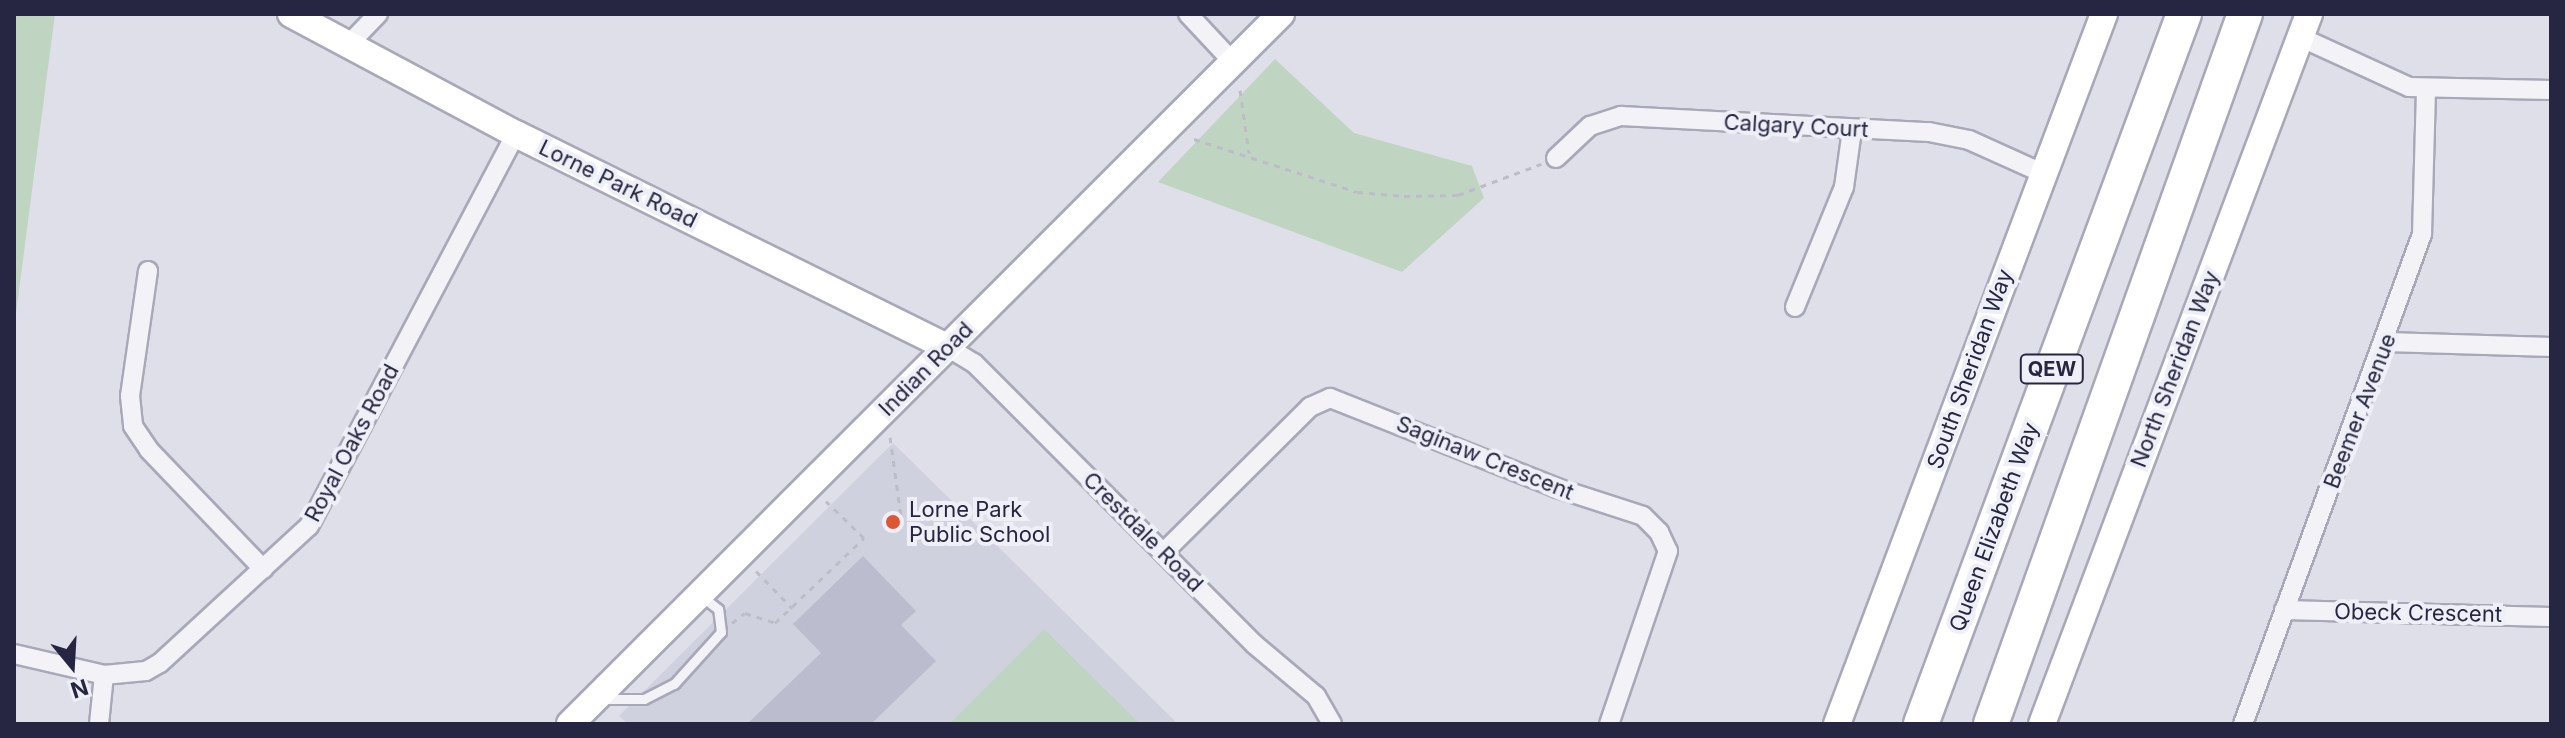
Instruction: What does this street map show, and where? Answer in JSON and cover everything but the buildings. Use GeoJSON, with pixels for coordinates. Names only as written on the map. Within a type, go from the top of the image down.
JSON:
{"type":"FeatureCollection","features":[{"type":"Feature","properties":{"kind":"highway","name":"Queen Elizabeth Way"},"geometry":{"type":"LineString","coordinates":[[1921,724],[2184,14]]}},
{"type":"Feature","properties":{"kind":"highway","name":"QEW"},"geometry":{"type":"LineString","coordinates":[[1991,724],[2245,14]]}},
{"type":"Feature","properties":{"kind":"street","name":"Lorne Park Road"},"geometry":{"type":"LineString","coordinates":[[291,14],[516,134],[947,347]]}},
{"type":"Feature","properties":{"kind":"street"},"geometry":{"type":"LineString","coordinates":[[349,44],[378,14]]}},
{"type":"Feature","properties":{"kind":"street"},"geometry":{"type":"LineString","coordinates":[[1188,14],[1232,61]]}},
{"type":"Feature","properties":{"kind":"street","name":"Indian Road"},"geometry":{"type":"LineString","coordinates":[[570,724],[1281,14]]}},
{"type":"Feature","properties":{"kind":"street","name":"South Sheridan Way"},"geometry":{"type":"LineString","coordinates":[[1837,724],[2104,14]]}},
{"type":"Feature","properties":{"kind":"street"},"geometry":{"type":"LineString","coordinates":[[2304,25],[2409,87],[2551,90]]}},
{"type":"Feature","properties":{"kind":"street","name":"North Sheridan Way"},"geometry":{"type":"LineString","coordinates":[[2042,724],[2304,25]]}},
{"type":"Feature","properties":{"kind":"street","name":"Beemer Avenue"},"geometry":{"type":"LineString","coordinates":[[2243,724],[2387,342],[2422,234],[2426,88]]}},
{"type":"Feature","properties":{"kind":"street","name":"Calgary Court"},"geometry":{"type":"LineString","coordinates":[[1556,158],[1590,126],[1621,116],[1929,132],[1969,140],[2042,173]]}},
{"type":"Feature","properties":{"kind":"street"},"geometry":{"type":"LineString","coordinates":[[1795,307],[1844,187],[1852,130]]}},
{"type":"Feature","properties":{"kind":"street","name":"Royal Oaks Road"},"geometry":{"type":"LineString","coordinates":[[14,654],[104,675],[146,671],[160,663],[309,526],[516,134]]}},
{"type":"Feature","properties":{"kind":"street"},"geometry":{"type":"LineString","coordinates":[[148,271],[130,396],[133,426],[149,450],[263,569]]}},
{"type":"Feature","properties":{"kind":"street"},"geometry":{"type":"LineString","coordinates":[[2387,342],[2551,347]]}},
{"type":"Feature","properties":{"kind":"street","name":"Crestdale Road"},"geometry":{"type":"LineString","coordinates":[[947,347],[974,363],[1254,644],[1316,696],[1332,724]]}},
{"type":"Feature","properties":{"kind":"street","name":"Saginaw Crescent"},"geometry":{"type":"LineString","coordinates":[[1164,552],[1310,407],[1330,398],[1643,516],[1659,532],[1668,551],[1609,724]]}},
{"type":"Feature","properties":{"kind":"street","name":"Obeck Crescent"},"geometry":{"type":"LineString","coordinates":[[2284,610],[2551,617]]}},
{"type":"Feature","properties":{"kind":"street"},"geometry":{"type":"LineString","coordinates":[[99,724],[104,675]]}},
{"type":"Feature","properties":{"kind":"lane"},"geometry":{"type":"LineString","coordinates":[[595,699],[662,695],[721,632],[718,609],[698,593]]}},
{"type":"Feature","properties":{"kind":"path"},"geometry":{"type":"LineString","coordinates":[[1240,90],[1249,153]]}},
{"type":"Feature","properties":{"kind":"path"},"geometry":{"type":"LineString","coordinates":[[1194,139],[1249,153],[1357,192],[1404,196],[1458,195],[1556,158]]}},
{"type":"Feature","properties":{"kind":"path"},"geometry":{"type":"LineString","coordinates":[[890,437],[901,516]]}},
{"type":"Feature","properties":{"kind":"path"},"geometry":{"type":"LineString","coordinates":[[721,632],[745,613],[775,623],[864,538],[826,501]]}},
{"type":"Feature","properties":{"kind":"path"},"geometry":{"type":"LineString","coordinates":[[756,571],[792,608]]}},
{"type":"Feature","properties":{"kind":"shaded area","name":"Lorne Park Public School"},"geometry":{"type":"Polygon","coordinates":[[[893,443],[1178,724],[628,724],[619,716],[893,443]]]}},
{"type":"Feature","properties":{"kind":"green space"},"geometry":{"type":"Polygon","coordinates":[[[14,14],[55,14],[14,329],[14,14]]]}},
{"type":"Feature","properties":{"kind":"green space"},"geometry":{"type":"Polygon","coordinates":[[[1275,59],[1354,133],[1472,166],[1484,198],[1402,272],[1158,182],[1275,59]]]}},
{"type":"Feature","properties":{"kind":"green space"},"geometry":{"type":"Polygon","coordinates":[[[1044,629],[1140,724],[949,724],[1044,629]]]}},
{"type":"Feature","properties":{"kind":"place","name":"Lorne Park Public School"},"geometry":{"type":"Point","coordinates":[893,522]}}]}
